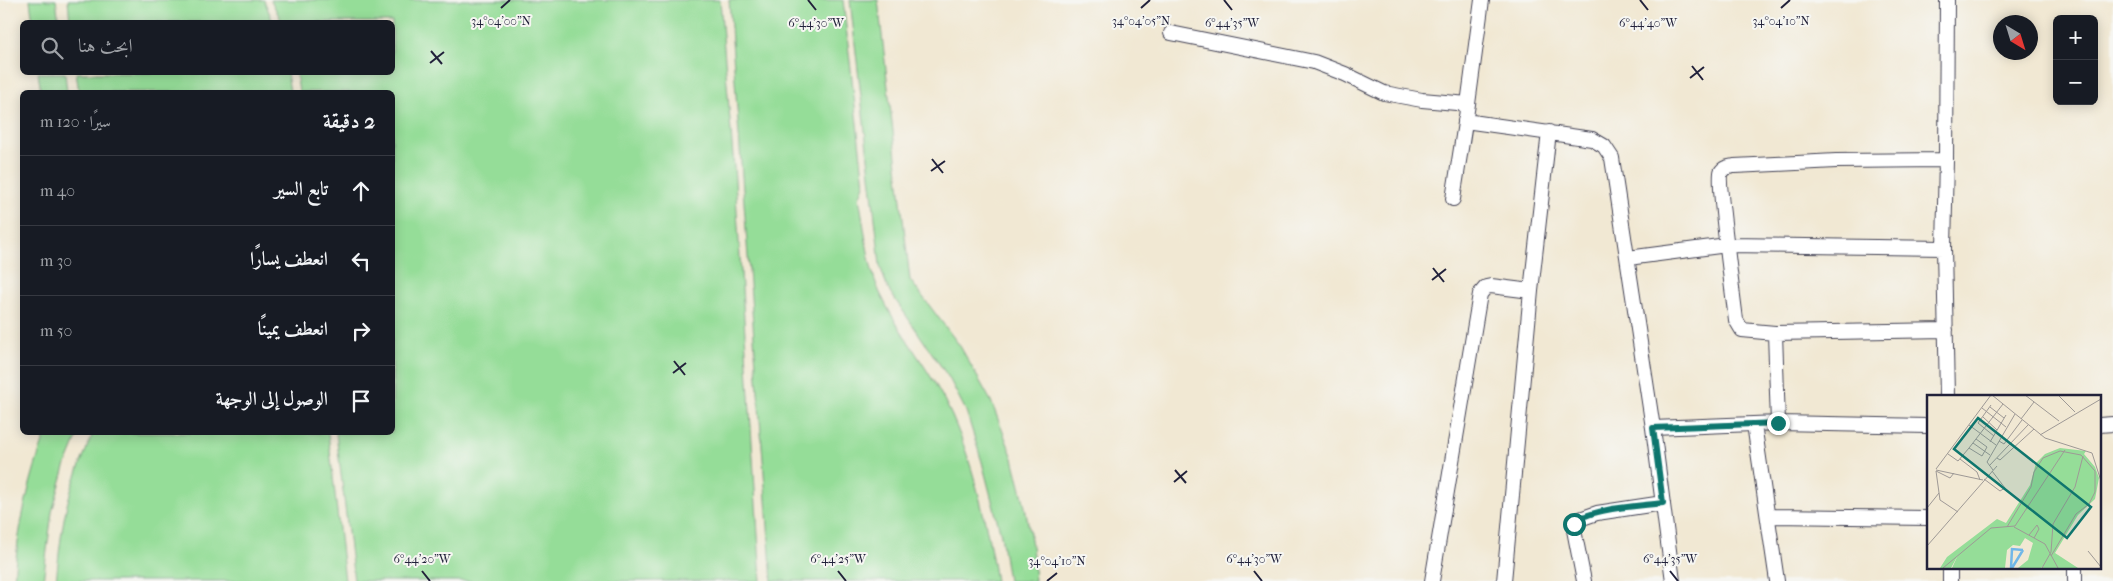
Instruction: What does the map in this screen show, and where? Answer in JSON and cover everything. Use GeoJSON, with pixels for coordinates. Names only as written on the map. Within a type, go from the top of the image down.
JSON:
{"type":"FeatureCollection","features":[{"type":"Feature","properties":{"kind":"street"},"geometry":{"type":"LineString","coordinates":[[1453,199],[1482,0]]}},
{"type":"Feature","properties":{"kind":"street"},"geometry":{"type":"LineString","coordinates":[[1947,0],[1944,248],[1948,395]]}},
{"type":"Feature","properties":{"kind":"street"},"geometry":{"type":"LineString","coordinates":[[1171,33],[1314,62],[1330,67],[1384,93],[1422,100],[1468,104]]}},
{"type":"Feature","properties":{"kind":"street"},"geometry":{"type":"LineString","coordinates":[[1465,122],[1592,139],[1608,152],[1614,165],[1653,428],[1673,581]]}},
{"type":"Feature","properties":{"kind":"street"},"geometry":{"type":"LineString","coordinates":[[1504,581],[1531,291],[1549,132]]}},
{"type":"Feature","properties":{"kind":"street"},"geometry":{"type":"LineString","coordinates":[[1946,160],[1836,161],[1727,167],[1721,171],[1719,177],[1737,323],[1746,331],[1775,333],[1946,330]]}},
{"type":"Feature","properties":{"kind":"street"},"geometry":{"type":"LineString","coordinates":[[1628,258],[1727,245],[1944,248]]}},
{"type":"Feature","properties":{"kind":"street"},"geometry":{"type":"LineString","coordinates":[[1432,581],[1480,294],[1486,287],[1491,286],[1531,291]]}},
{"type":"Feature","properties":{"kind":"street"},"geometry":{"type":"LineString","coordinates":[[1775,333],[1778,423]]}},
{"type":"Feature","properties":{"kind":"street"},"geometry":{"type":"LineString","coordinates":[[1653,428],[1778,423],[1927,426]]}},
{"type":"Feature","properties":{"kind":"street"},"geometry":{"type":"LineString","coordinates":[[1754,424],[1777,581]]}},
{"type":"Feature","properties":{"kind":"street"},"geometry":{"type":"LineString","coordinates":[[2100,424],[2113,424]]}},
{"type":"Feature","properties":{"kind":"street"},"geometry":{"type":"LineString","coordinates":[[1584,581],[1574,530],[1577,520],[1597,513],[1663,503]]}},
{"type":"Feature","properties":{"kind":"street"},"geometry":{"type":"LineString","coordinates":[[1768,516],[1927,518]]}},
{"type":"Feature","properties":{"kind":"street"},"geometry":{"type":"LineString","coordinates":[[1950,568],[1950,581]]}},
{"type":"Feature","properties":{"kind":"street"},"geometry":{"type":"LineString","coordinates":[[2075,568],[2075,581]]}},
{"type":"Feature","properties":{"kind":"green space"},"geometry":{"type":"Polygon","coordinates":[[[30,0],[56,0],[59,20],[33,20],[30,0]]]}},
{"type":"Feature","properties":{"kind":"green space"},"geometry":{"type":"Polygon","coordinates":[[[68,0],[264,0],[272,20],[70,20],[68,0]]]}},
{"type":"Feature","properties":{"kind":"green space"},"geometry":{"type":"Polygon","coordinates":[[[271,0],[720,0],[735,180],[761,581],[354,581],[336,435],[395,435],[395,90],[299,90],[296,75],[395,75],[395,20],[281,20],[271,0]]]}},
{"type":"Feature","properties":{"kind":"green space"},"geometry":{"type":"Polygon","coordinates":[[[729,0],[843,0],[864,185],[859,198],[872,269],[879,291],[887,307],[935,384],[960,436],[974,476],[989,539],[996,581],[772,581],[729,0]]]}},
{"type":"Feature","properties":{"kind":"green space"},"geometry":{"type":"Polygon","coordinates":[[[850,0],[878,0],[910,280],[960,346],[991,401],[1013,458],[1024,502],[1032,545],[1035,581],[1008,581],[1001,535],[982,462],[966,411],[949,378],[888,289],[880,266],[850,0]]]}},
{"type":"Feature","properties":{"kind":"green space"},"geometry":{"type":"Polygon","coordinates":[[[38,75],[65,75],[67,90],[41,90],[38,75]]]}},
{"type":"Feature","properties":{"kind":"green space"},"geometry":{"type":"Polygon","coordinates":[[[76,75],[287,75],[290,90],[79,90],[76,75]]]}},
{"type":"Feature","properties":{"kind":"green space"},"geometry":{"type":"Polygon","coordinates":[[[45,435],[78,435],[65,467],[52,512],[43,581],[14,581],[18,543],[34,469],[45,435]]]}},
{"type":"Feature","properties":{"kind":"green space"},"geometry":{"type":"Polygon","coordinates":[[[92,435],[328,435],[345,581],[56,581],[67,505],[75,477],[92,435]]]}},
{"type":"Feature","properties":{"kind":"route"},"geometry":{"type":"LineString","coordinates":[[1574,524],[1580,518],[1597,513],[1663,503],[1653,428],[1778,423]]}}]}
